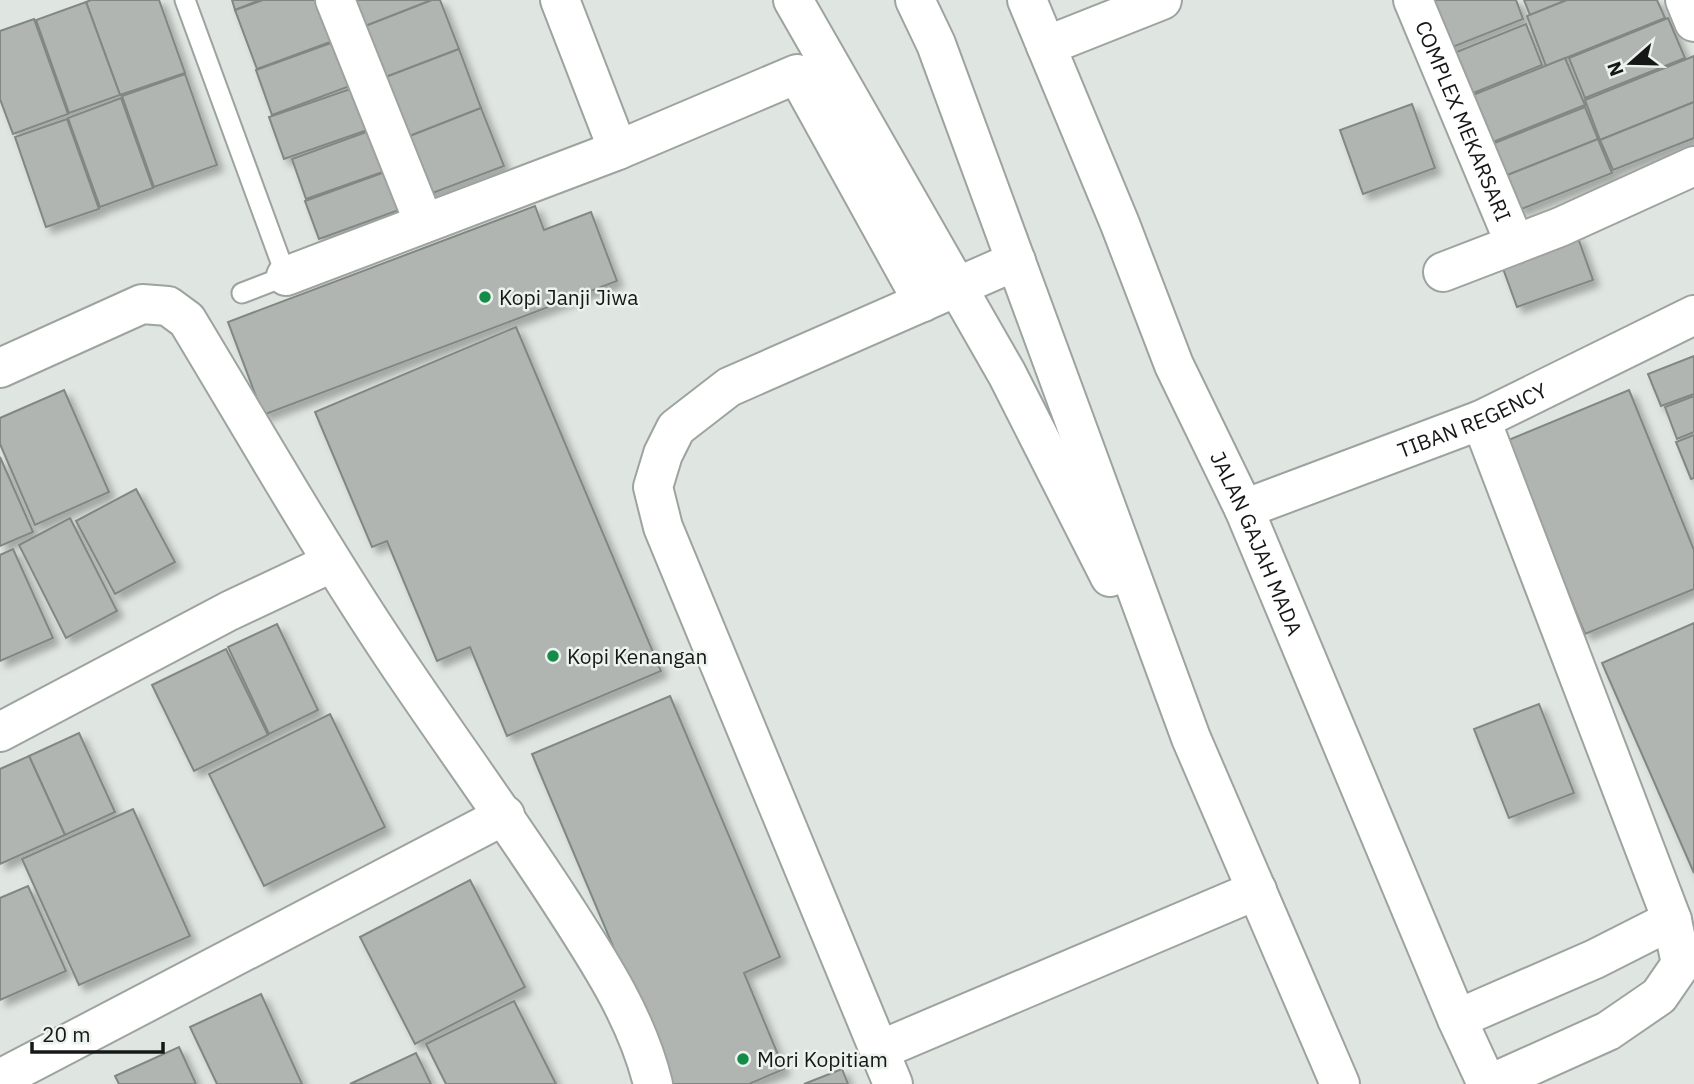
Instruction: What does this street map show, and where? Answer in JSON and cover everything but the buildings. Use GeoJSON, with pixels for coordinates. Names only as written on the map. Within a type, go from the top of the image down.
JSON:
{"type":"FeatureCollection","features":[{"type":"Feature","properties":{"kind":"main road"},"geometry":{"type":"LineString","coordinates":[[335,0],[424,223]]}},
{"type":"Feature","properties":{"kind":"main road"},"geometry":{"type":"LineString","coordinates":[[559,0],[618,150]]}},
{"type":"Feature","properties":{"kind":"main road"},"geometry":{"type":"LineString","coordinates":[[793,0],[938,294]]}},
{"type":"Feature","properties":{"kind":"main road"},"geometry":{"type":"LineString","coordinates":[[915,0],[936,44],[1191,738],[1340,1084]]}},
{"type":"Feature","properties":{"kind":"main road","name":"JALAN GAJAH MADA"},"geometry":{"type":"LineString","coordinates":[[1027,0],[1120,224],[1174,366],[1244,509],[1457,1019],[1489,1084]]}},
{"type":"Feature","properties":{"kind":"main road"},"geometry":{"type":"LineString","coordinates":[[1046,46],[1161,0]]}},
{"type":"Feature","properties":{"kind":"main road","name":"COMPLEX MEKARSARI"},"geometry":{"type":"LineString","coordinates":[[1413,0],[1515,244]]}},
{"type":"Feature","properties":{"kind":"main road"},"geometry":{"type":"LineString","coordinates":[[1685,0],[1694,22]]}},
{"type":"Feature","properties":{"kind":"main road"},"geometry":{"type":"LineString","coordinates":[[286,276],[618,150],[797,74],[938,294],[1007,374],[1191,738]]}},
{"type":"Feature","properties":{"kind":"main road","name":"COMPLEX MEKARSARI"},"geometry":{"type":"LineString","coordinates":[[1443,272],[1515,244],[1694,166]]}},
{"type":"Feature","properties":{"kind":"main road"},"geometry":{"type":"LineString","coordinates":[[1016,261],[729,387],[676,428],[653,487],[663,527],[886,1067],[1257,890]]}},
{"type":"Feature","properties":{"kind":"main road"},"geometry":{"type":"LineString","coordinates":[[0,368],[132,308],[155,303],[168,306],[187,320],[331,563],[410,682],[505,816],[614,985],[649,1065],[653,1084]]}},
{"type":"Feature","properties":{"kind":"main road","name":"TIBAN REGENCY"},"geometry":{"type":"LineString","coordinates":[[1244,509],[1481,420],[1694,315]]}},
{"type":"Feature","properties":{"kind":"main road"},"geometry":{"type":"LineString","coordinates":[[1481,420],[1672,920],[1681,964],[1659,996],[1608,1031],[1489,1084]]}},
{"type":"Feature","properties":{"kind":"main road"},"geometry":{"type":"LineString","coordinates":[[0,732],[229,611],[331,563]]}},
{"type":"Feature","properties":{"kind":"main road"},"geometry":{"type":"LineString","coordinates":[[0,1079],[505,816]]}},
{"type":"Feature","properties":{"kind":"main road"},"geometry":{"type":"LineString","coordinates":[[1457,1019],[1595,959],[1672,920]]}},
{"type":"Feature","properties":{"kind":"lane"},"geometry":{"type":"LineString","coordinates":[[185,0],[286,276],[242,293]]}},
{"type":"Feature","properties":{"kind":"place","name":"Kopi Janji Jiwa"},"geometry":{"type":"Point","coordinates":[485,297]}},
{"type":"Feature","properties":{"kind":"place","name":"Kopi Kenangan"},"geometry":{"type":"Point","coordinates":[553,656]}},
{"type":"Feature","properties":{"kind":"place","name":"Mori Kopitiam"},"geometry":{"type":"Point","coordinates":[743,1059]}}]}
